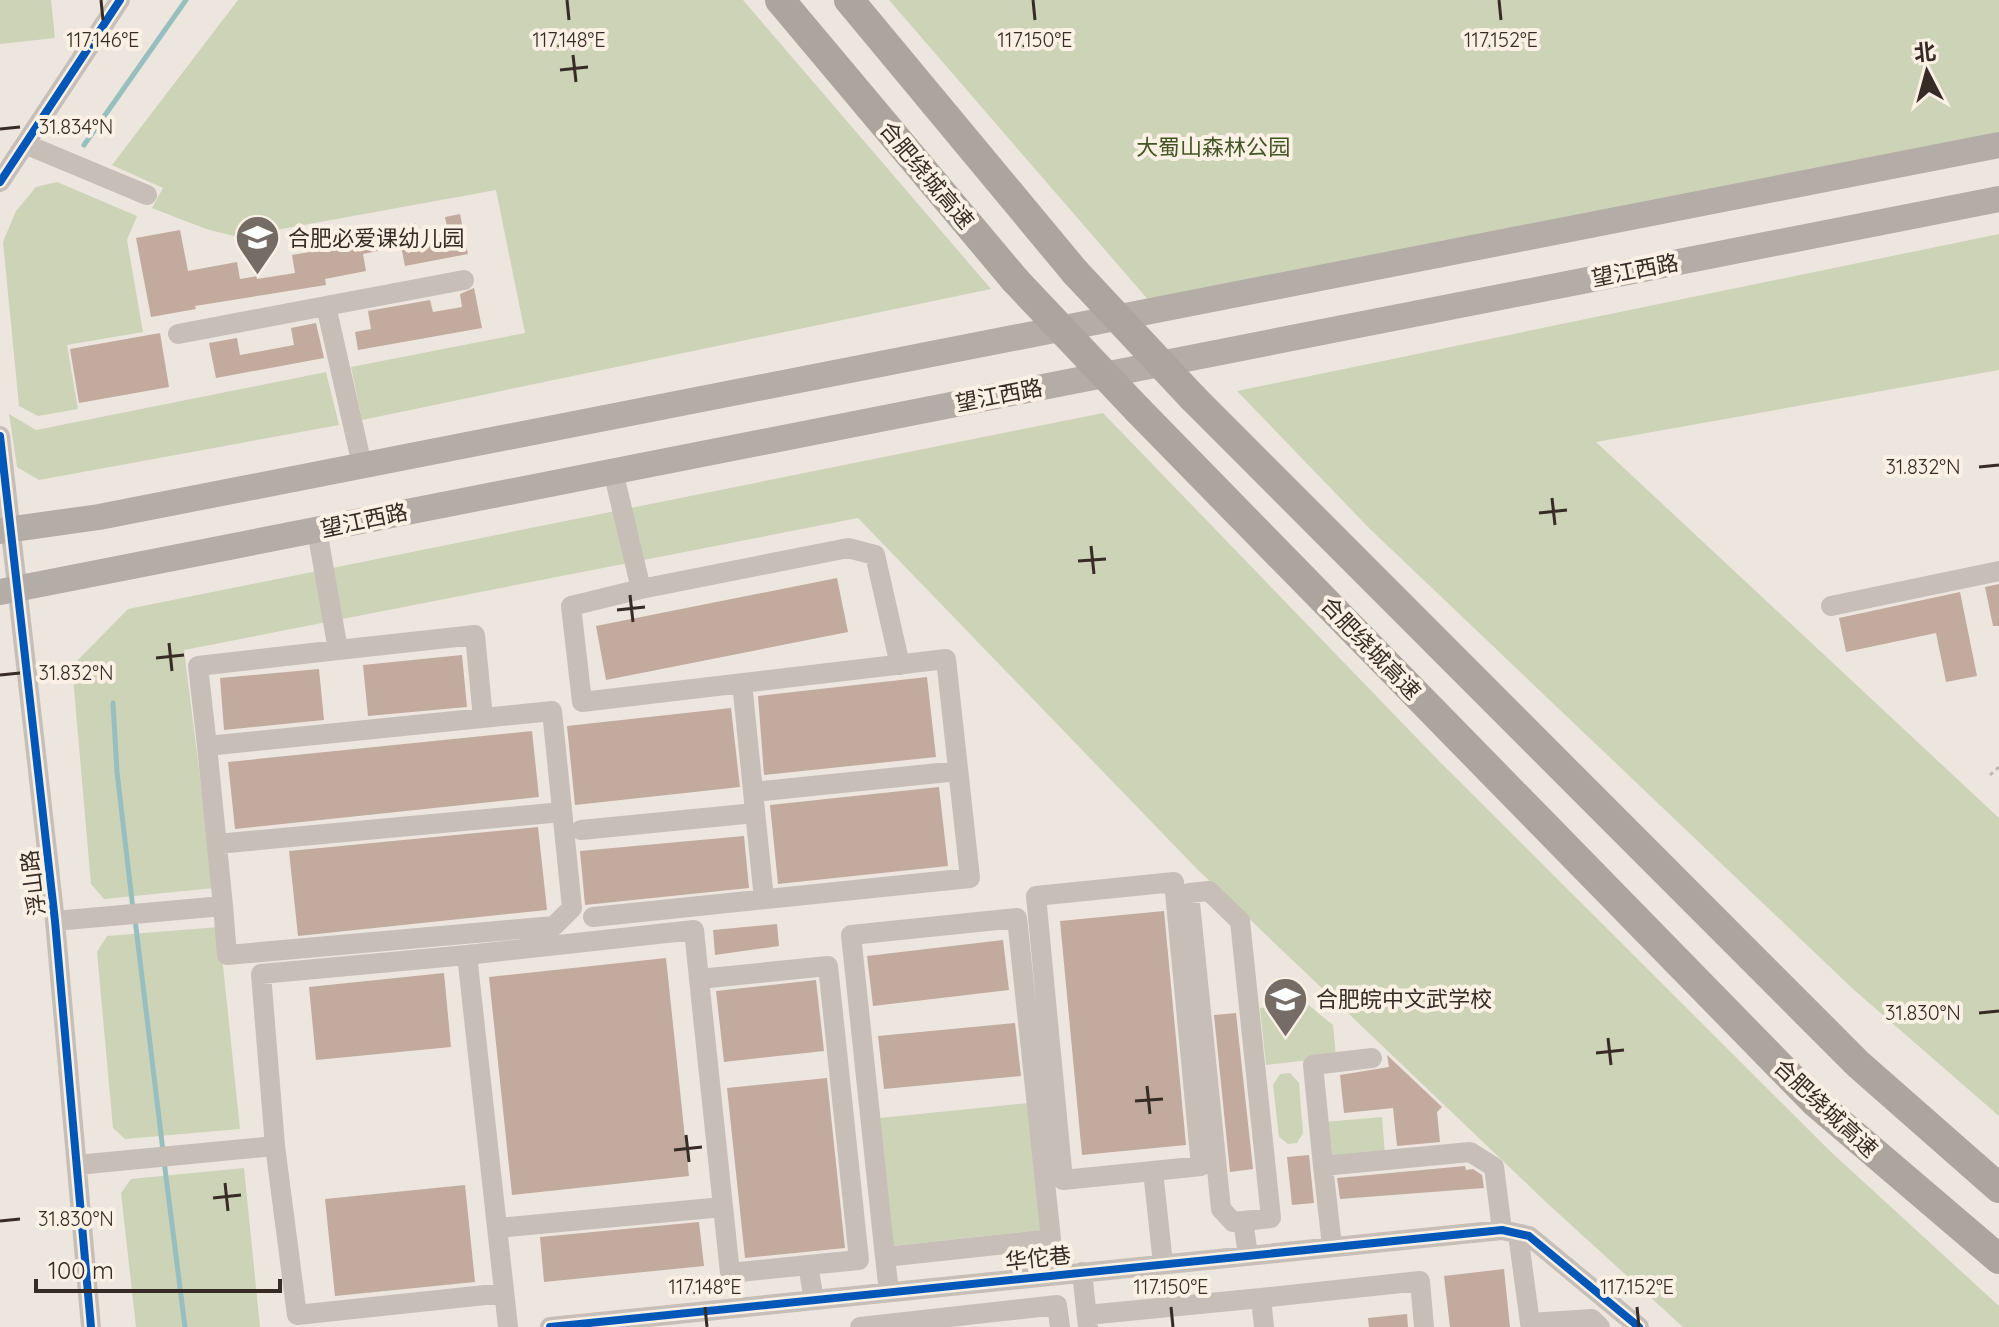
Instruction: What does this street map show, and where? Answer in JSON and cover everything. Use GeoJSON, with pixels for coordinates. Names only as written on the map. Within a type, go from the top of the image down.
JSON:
{"type":"FeatureCollection","features":[{"type":"Feature","properties":{"kind":"highway","name":"合肥绕城高速"},"geometry":{"type":"LineString","coordinates":[[780,0],[1015,280],[1138,410],[1815,1102],[1999,1259]]}},
{"type":"Feature","properties":{"kind":"highway"},"geometry":{"type":"LineString","coordinates":[[849,0],[1075,272],[1193,398],[1858,1064],[1999,1188]]}},
{"type":"Feature","properties":{"kind":"main road"},"geometry":{"type":"LineString","coordinates":[[5,531],[99,517],[1999,145]]}},
{"type":"Feature","properties":{"kind":"main road","name":"望江西路"},"geometry":{"type":"LineString","coordinates":[[8,591],[1999,199]]}},
{"type":"Feature","properties":{"kind":"street"},"geometry":{"type":"LineString","coordinates":[[0,182],[120,0]]}},
{"type":"Feature","properties":{"kind":"street"},"geometry":{"type":"LineString","coordinates":[[25,144],[147,195]]}},
{"type":"Feature","properties":{"kind":"street"},"geometry":{"type":"LineString","coordinates":[[178,334],[464,280]]}},
{"type":"Feature","properties":{"kind":"street"},"geometry":{"type":"LineString","coordinates":[[326,306],[362,465]]}},
{"type":"Feature","properties":{"kind":"street","name":"浮山路"},"geometry":{"type":"LineString","coordinates":[[0,436],[8,591],[55,921],[91,1327]]}},
{"type":"Feature","properties":{"kind":"street"},"geometry":{"type":"LineString","coordinates":[[613,471],[641,589]]}},
{"type":"Feature","properties":{"kind":"street"},"geometry":{"type":"LineString","coordinates":[[317,530],[338,650]]}},
{"type":"Feature","properties":{"kind":"street"},"geometry":{"type":"LineString","coordinates":[[593,917],[970,878],[946,659],[900,665],[582,702],[571,606],[848,548],[875,555],[900,665]]}},
{"type":"Feature","properties":{"kind":"street"},"geometry":{"type":"LineString","coordinates":[[1831,606],[1999,571]]}},
{"type":"Feature","properties":{"kind":"street"},"geometry":{"type":"LineString","coordinates":[[207,746],[483,718],[552,711],[572,908],[554,926],[227,955],[198,666],[475,635],[483,718]]}},
{"type":"Feature","properties":{"kind":"street"},"geometry":{"type":"LineString","coordinates":[[742,683],[764,899]]}},
{"type":"Feature","properties":{"kind":"street"},"geometry":{"type":"LineString","coordinates":[[753,792],[958,771]]}},
{"type":"Feature","properties":{"kind":"street"},"geometry":{"type":"LineString","coordinates":[[217,844],[562,812]]}},
{"type":"Feature","properties":{"kind":"street"},"geometry":{"type":"LineString","coordinates":[[581,830],[755,813]]}},
{"type":"Feature","properties":{"kind":"street"},"geometry":{"type":"LineString","coordinates":[[1174,882],[1201,1166],[1153,1171],[1063,1180],[1036,896],[1174,882]]}},
{"type":"Feature","properties":{"kind":"street"},"geometry":{"type":"LineString","coordinates":[[1209,891],[1240,921],[1271,1218],[1243,1221],[1233,1222],[1221,1209],[1189,893],[1209,891]]}},
{"type":"Feature","properties":{"kind":"street"},"geometry":{"type":"LineString","coordinates":[[55,921],[223,906]]}},
{"type":"Feature","properties":{"kind":"street"},"geometry":{"type":"LineString","coordinates":[[885,1257],[1051,1239],[1017,918],[851,935],[885,1257],[889,1292]]}},
{"type":"Feature","properties":{"kind":"street"},"geometry":{"type":"LineString","coordinates":[[504,1293],[297,1315],[275,1146],[261,974],[694,930],[699,979],[730,1273],[859,1260],[828,966],[699,979]]}},
{"type":"Feature","properties":{"kind":"street"},"geometry":{"type":"LineString","coordinates":[[467,955],[508,1327]]}},
{"type":"Feature","properties":{"kind":"street"},"geometry":{"type":"LineString","coordinates":[[1332,1246],[1313,1065],[1372,1058]]}},
{"type":"Feature","properties":{"kind":"street"},"geometry":{"type":"LineString","coordinates":[[77,1165],[275,1146]]}},
{"type":"Feature","properties":{"kind":"street"},"geometry":{"type":"LineString","coordinates":[[1323,1166],[1470,1152],[1494,1167],[1517,1233],[1530,1323],[1592,1319],[1600,1327]]}},
{"type":"Feature","properties":{"kind":"street"},"geometry":{"type":"LineString","coordinates":[[1153,1171],[1163,1264]]}},
{"type":"Feature","properties":{"kind":"street"},"geometry":{"type":"LineString","coordinates":[[497,1228],[723,1207]]}},
{"type":"Feature","properties":{"kind":"street"},"geometry":{"type":"LineString","coordinates":[[1243,1221],[1248,1255]]}},
{"type":"Feature","properties":{"kind":"street"},"geometry":{"type":"LineString","coordinates":[[1517,1233],[1639,1327]]}},
{"type":"Feature","properties":{"kind":"street","name":"华佗巷"},"geometry":{"type":"LineString","coordinates":[[550,1327],[735,1318],[814,1300],[1332,1246],[1517,1233]]}},
{"type":"Feature","properties":{"kind":"street"},"geometry":{"type":"LineString","coordinates":[[808,1265],[814,1300]]}},
{"type":"Feature","properties":{"kind":"street"},"geometry":{"type":"LineString","coordinates":[[1082,1272],[1088,1321],[1420,1281],[1424,1327]]}},
{"type":"Feature","properties":{"kind":"street"},"geometry":{"type":"LineString","coordinates":[[1261,1298],[1264,1327]]}},
{"type":"Feature","properties":{"kind":"street"},"geometry":{"type":"LineString","coordinates":[[860,1327],[1057,1305],[1060,1327]]}},
{"type":"Feature","properties":{"kind":"path"},"geometry":{"type":"LineString","coordinates":[[1990,775],[1999,767]]}},
{"type":"Feature","properties":{"kind":"green space"},"geometry":{"type":"Polygon","coordinates":[[[0,0],[51,0],[55,38],[0,44],[0,0]]]}},
{"type":"Feature","properties":{"kind":"green space"},"geometry":{"type":"Polygon","coordinates":[[[238,0],[743,0],[991,289],[362,420],[351,367],[525,333],[496,190],[238,237],[206,229],[152,208],[163,188],[112,165],[238,0]]]}},
{"type":"Feature","properties":{"kind":"green space","name":"大蜀山森林公园"},"geometry":{"type":"Polygon","coordinates":[[[889,0],[1999,0],[1999,145],[1157,310],[889,0]]]}},
{"type":"Feature","properties":{"kind":"green space"},"geometry":{"type":"Polygon","coordinates":[[[57,182],[137,216],[127,240],[143,332],[67,345],[78,409],[38,416],[19,406],[3,242],[16,211],[36,187],[57,182]]]}},
{"type":"Feature","properties":{"kind":"green space"},"geometry":{"type":"Polygon","coordinates":[[[1999,234],[1999,370],[1596,442],[1999,818],[1999,1116],[1853,989],[1370,529],[1237,391],[1999,234]]]}},
{"type":"Feature","properties":{"kind":"green space"},"geometry":{"type":"Polygon","coordinates":[[[326,372],[339,425],[39,480],[17,467],[9,414],[36,430],[326,372]]]}},
{"type":"Feature","properties":{"kind":"green space"},"geometry":{"type":"Polygon","coordinates":[[[1103,413],[1439,761],[1831,1152],[1999,1306],[1999,1327],[1683,1327],[1547,1203],[1197,869],[858,518],[184,650],[214,888],[104,899],[91,884],[72,666],[128,609],[1103,413]]]}},
{"type":"Feature","properties":{"kind":"green space"},"geometry":{"type":"Polygon","coordinates":[[[219,927],[240,1129],[125,1139],[113,1128],[97,952],[107,936],[219,927]]]}},
{"type":"Feature","properties":{"kind":"green space"},"geometry":{"type":"Polygon","coordinates":[[[1306,1003],[1333,1025],[1336,1057],[1266,1065],[1260,1008],[1306,1003]]]}},
{"type":"Feature","properties":{"kind":"green space"},"geometry":{"type":"Polygon","coordinates":[[[1290,1073],[1299,1083],[1303,1133],[1297,1143],[1288,1144],[1279,1137],[1273,1085],[1280,1074],[1290,1073]]]}},
{"type":"Feature","properties":{"kind":"green space"},"geometry":{"type":"Polygon","coordinates":[[[1029,1103],[1042,1230],[893,1246],[880,1118],[1029,1103]]]}},
{"type":"Feature","properties":{"kind":"green space"},"geometry":{"type":"Polygon","coordinates":[[[1382,1117],[1385,1155],[1327,1160],[1324,1122],[1382,1117]]]}},
{"type":"Feature","properties":{"kind":"green space"},"geometry":{"type":"Polygon","coordinates":[[[244,1168],[260,1327],[136,1327],[121,1193],[131,1179],[244,1168]]]}},
{"type":"Feature","properties":{"kind":"building"},"geometry":{"type":"Polygon","coordinates":[[[460,214],[468,254],[405,266],[401,246],[363,254],[366,271],[325,279],[326,285],[195,306],[196,309],[151,317],[136,238],[180,230],[188,271],[237,262],[240,279],[257,276],[257,279],[295,273],[292,255],[333,248],[332,241],[416,223],[419,238],[448,232],[445,217],[460,214]]]}},
{"type":"Feature","properties":{"kind":"building"},"geometry":{"type":"Polygon","coordinates":[[[474,288],[482,328],[358,350],[355,332],[371,329],[368,311],[430,300],[433,312],[462,307],[460,294],[474,288]]]}},
{"type":"Feature","properties":{"kind":"building"},"geometry":{"type":"Polygon","coordinates":[[[316,323],[324,358],[216,378],[209,343],[237,338],[240,355],[294,345],[291,328],[316,323]]]}},
{"type":"Feature","properties":{"kind":"building"},"geometry":{"type":"Polygon","coordinates":[[[160,333],[169,387],[79,403],[70,349],[160,333]]]}},
{"type":"Feature","properties":{"kind":"building"},"geometry":{"type":"Polygon","coordinates":[[[837,578],[848,632],[606,680],[596,626],[837,578]]]}},
{"type":"Feature","properties":{"kind":"building"},"geometry":{"type":"Polygon","coordinates":[[[1999,584],[1999,626],[1993,626],[1985,587],[1999,584]]]}},
{"type":"Feature","properties":{"kind":"building"},"geometry":{"type":"Polygon","coordinates":[[[1960,592],[1977,676],[1946,682],[1936,633],[1846,652],[1839,618],[1960,592]]]}},
{"type":"Feature","properties":{"kind":"building"},"geometry":{"type":"Polygon","coordinates":[[[462,655],[467,707],[368,716],[363,665],[462,655]]]}},
{"type":"Feature","properties":{"kind":"building"},"geometry":{"type":"Polygon","coordinates":[[[319,669],[324,720],[224,730],[220,678],[319,669]]]}},
{"type":"Feature","properties":{"kind":"building"},"geometry":{"type":"Polygon","coordinates":[[[927,677],[936,757],[764,775],[758,696],[927,677]]]}},
{"type":"Feature","properties":{"kind":"building"},"geometry":{"type":"Polygon","coordinates":[[[731,708],[740,787],[575,805],[567,726],[731,708]]]}},
{"type":"Feature","properties":{"kind":"building"},"geometry":{"type":"Polygon","coordinates":[[[532,731],[539,797],[235,829],[228,762],[532,731]]]}},
{"type":"Feature","properties":{"kind":"building"},"geometry":{"type":"Polygon","coordinates":[[[939,787],[948,866],[778,884],[770,805],[939,787]]]}},
{"type":"Feature","properties":{"kind":"building"},"geometry":{"type":"Polygon","coordinates":[[[538,827],[547,910],[298,936],[289,851],[538,827]]]}},
{"type":"Feature","properties":{"kind":"building"},"geometry":{"type":"Polygon","coordinates":[[[744,836],[749,888],[585,905],[580,851],[744,836]]]}},
{"type":"Feature","properties":{"kind":"building"},"geometry":{"type":"Polygon","coordinates":[[[1164,911],[1186,1145],[1082,1155],[1060,921],[1164,911]]]}},
{"type":"Feature","properties":{"kind":"building"},"geometry":{"type":"Polygon","coordinates":[[[777,924],[779,946],[715,955],[713,930],[777,924]]]}},
{"type":"Feature","properties":{"kind":"building"},"geometry":{"type":"Polygon","coordinates":[[[1003,940],[1009,990],[873,1006],[867,956],[1003,940]]]}},
{"type":"Feature","properties":{"kind":"building"},"geometry":{"type":"Polygon","coordinates":[[[666,958],[689,1176],[512,1195],[489,977],[666,958]]]}},
{"type":"Feature","properties":{"kind":"building"},"geometry":{"type":"Polygon","coordinates":[[[444,973],[451,1047],[316,1060],[309,987],[444,973]]]}},
{"type":"Feature","properties":{"kind":"building"},"geometry":{"type":"Polygon","coordinates":[[[816,980],[824,1051],[724,1062],[716,991],[816,980]]]}},
{"type":"Feature","properties":{"kind":"building"},"geometry":{"type":"Polygon","coordinates":[[[1236,1013],[1253,1169],[1230,1172],[1214,1015],[1236,1013]]]}},
{"type":"Feature","properties":{"kind":"building"},"geometry":{"type":"Polygon","coordinates":[[[1015,1023],[1021,1076],[884,1089],[878,1036],[1015,1023]]]}},
{"type":"Feature","properties":{"kind":"building"},"geometry":{"type":"Polygon","coordinates":[[[1387,1055],[1442,1107],[1437,1112],[1440,1142],[1397,1146],[1393,1108],[1344,1113],[1340,1075],[1389,1067],[1387,1055]]]}},
{"type":"Feature","properties":{"kind":"building"},"geometry":{"type":"Polygon","coordinates":[[[827,1078],[845,1248],[745,1258],[727,1088],[827,1078]]]}},
{"type":"Feature","properties":{"kind":"building"},"geometry":{"type":"Polygon","coordinates":[[[1309,1155],[1314,1203],[1292,1205],[1287,1157],[1309,1155]]]}},
{"type":"Feature","properties":{"kind":"building"},"geometry":{"type":"Polygon","coordinates":[[[1465,1166],[1466,1170],[1473,1169],[1482,1175],[1484,1188],[1340,1199],[1337,1178],[1465,1166]]]}},
{"type":"Feature","properties":{"kind":"building"},"geometry":{"type":"Polygon","coordinates":[[[465,1185],[475,1282],[335,1296],[325,1199],[465,1185]]]}},
{"type":"Feature","properties":{"kind":"building"},"geometry":{"type":"Polygon","coordinates":[[[699,1222],[704,1266],[544,1282],[540,1237],[699,1222]]]}},
{"type":"Feature","properties":{"kind":"building"},"geometry":{"type":"Polygon","coordinates":[[[1504,1269],[1510,1327],[1450,1327],[1444,1276],[1504,1269]]]}},
{"type":"Feature","properties":{"kind":"building"},"geometry":{"type":"Polygon","coordinates":[[[1407,1314],[1408,1327],[1369,1327],[1368,1318],[1407,1314]]]}},
{"type":"Feature","properties":{"kind":"waterway"},"geometry":{"type":"LineString","coordinates":[[84,145],[186,0]]}},
{"type":"Feature","properties":{"kind":"waterway"},"geometry":{"type":"LineString","coordinates":[[113,703],[117,772],[133,909]]}},
{"type":"Feature","properties":{"kind":"waterway"},"geometry":{"type":"LineString","coordinates":[[135,919],[163,1151]]}},
{"type":"Feature","properties":{"kind":"waterway"},"geometry":{"type":"LineString","coordinates":[[164,1161],[185,1327]]}},
{"type":"Feature","properties":{"kind":"cycle path"},"geometry":{"type":"LineString","coordinates":[[0,182],[120,0]]}},
{"type":"Feature","properties":{"kind":"cycle path"},"geometry":{"type":"LineString","coordinates":[[0,436],[55,921],[91,1327]]}},
{"type":"Feature","properties":{"kind":"cycle path"},"geometry":{"type":"LineString","coordinates":[[550,1327],[1502,1230],[1529,1236],[1639,1327]]}},
{"type":"Feature","properties":{"kind":"place","name":"合肥必爱课幼儿园"},"geometry":{"type":"Point","coordinates":[257,277]}},
{"type":"Feature","properties":{"kind":"place","name":"合肥皖中文武学校"},"geometry":{"type":"Point","coordinates":[1285,1038]}}]}
